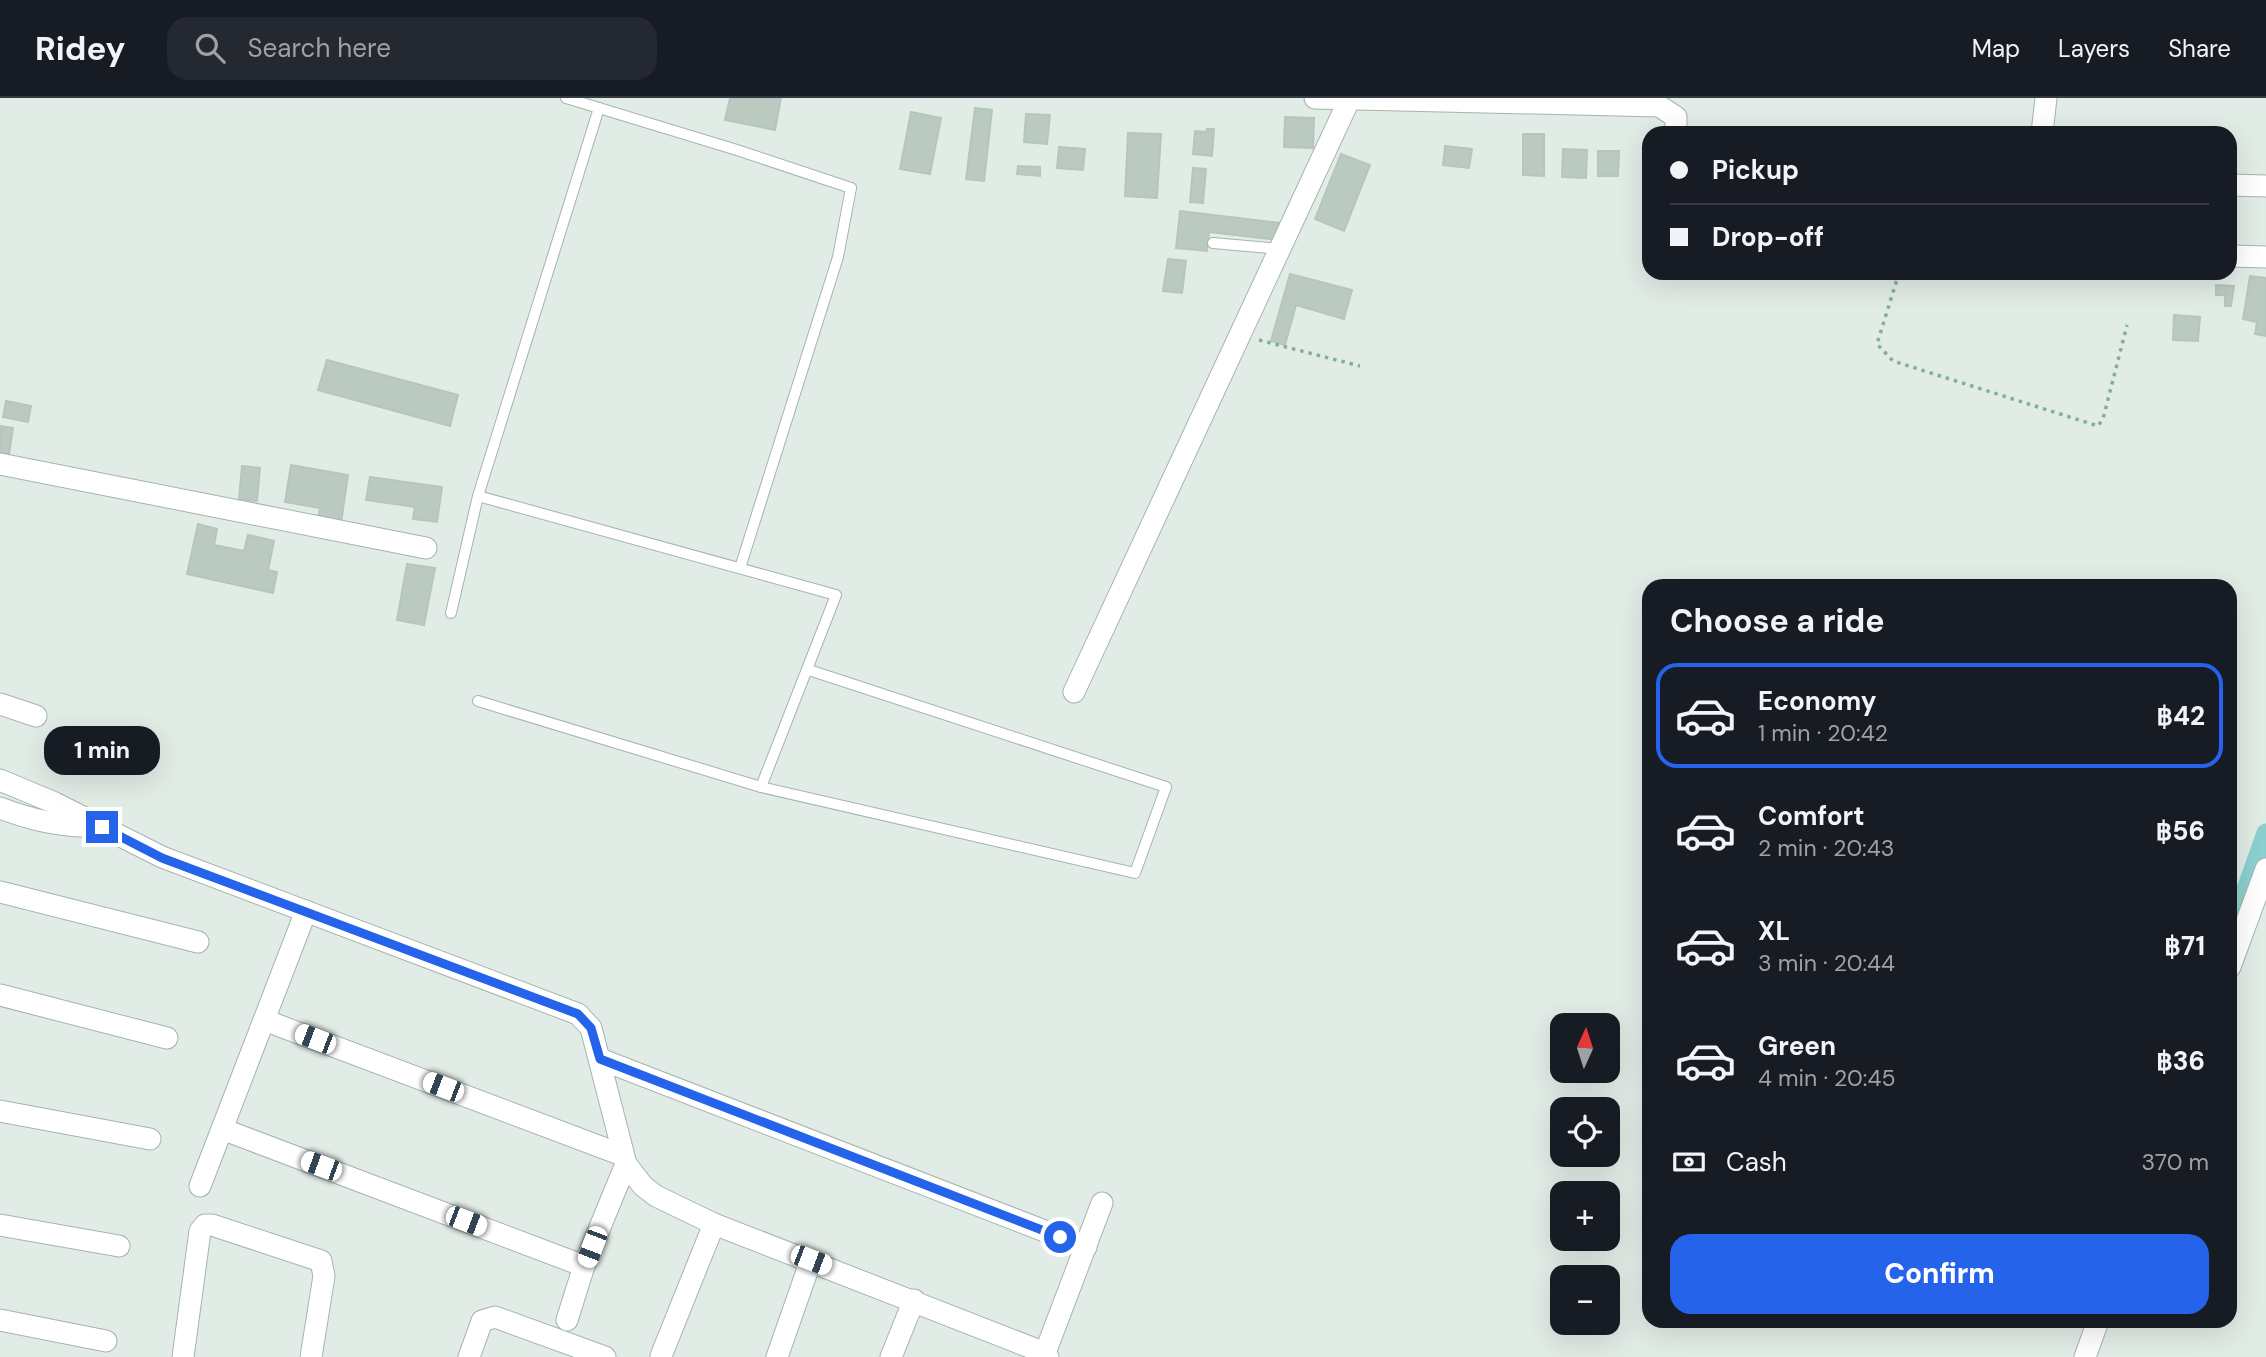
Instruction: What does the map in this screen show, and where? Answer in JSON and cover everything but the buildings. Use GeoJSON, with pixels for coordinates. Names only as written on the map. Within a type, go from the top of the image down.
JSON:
{"type":"FeatureCollection","features":[{"type":"Feature","properties":{"kind":"street"},"geometry":{"type":"LineString","coordinates":[[1315,98],[1659,106],[1676,117],[1676,126]]}},
{"type":"Feature","properties":{"kind":"street"},"geometry":{"type":"LineString","coordinates":[[2043,126],[2046,98]]}},
{"type":"Feature","properties":{"kind":"street"},"geometry":{"type":"LineString","coordinates":[[1074,692],[1349,100]]}},
{"type":"Feature","properties":{"kind":"street"},"geometry":{"type":"LineString","coordinates":[[2237,185],[2266,186]]}},
{"type":"Feature","properties":{"kind":"street"},"geometry":{"type":"LineString","coordinates":[[2237,256],[2266,257]]}},
{"type":"Feature","properties":{"kind":"street"},"geometry":{"type":"LineString","coordinates":[[0,464],[426,548]]}},
{"type":"Feature","properties":{"kind":"street"},"geometry":{"type":"LineString","coordinates":[[0,704],[36,716]]}},
{"type":"Feature","properties":{"kind":"street"},"geometry":{"type":"LineString","coordinates":[[0,780],[55,803],[162,858],[578,1014],[591,1028],[624,1159],[643,1186],[656,1196],[714,1224],[914,1300],[1003,1347],[1046,1355],[1102,1203]]}},
{"type":"Feature","properties":{"kind":"street"},"geometry":{"type":"LineString","coordinates":[[0,808],[38,821],[66,826],[102,827]]}},
{"type":"Feature","properties":{"kind":"street"},"geometry":{"type":"LineString","coordinates":[[2237,948],[2266,869]]}},
{"type":"Feature","properties":{"kind":"street"},"geometry":{"type":"LineString","coordinates":[[0,894],[198,942]]}},
{"type":"Feature","properties":{"kind":"street"},"geometry":{"type":"LineString","coordinates":[[200,1186],[306,911]]}},
{"type":"Feature","properties":{"kind":"street"},"geometry":{"type":"LineString","coordinates":[[0,995],[167,1038]]}},
{"type":"Feature","properties":{"kind":"street"},"geometry":{"type":"LineString","coordinates":[[264,1020],[624,1159]]}},
{"type":"Feature","properties":{"kind":"street"},"geometry":{"type":"LineString","coordinates":[[600,1059],[1086,1247]]}},
{"type":"Feature","properties":{"kind":"street"},"geometry":{"type":"LineString","coordinates":[[0,1111],[150,1139]]}},
{"type":"Feature","properties":{"kind":"street"},"geometry":{"type":"LineString","coordinates":[[222,1129],[584,1266]]}},
{"type":"Feature","properties":{"kind":"street"},"geometry":{"type":"LineString","coordinates":[[567,1320],[624,1159]]}},
{"type":"Feature","properties":{"kind":"street"},"geometry":{"type":"LineString","coordinates":[[183,1357],[200,1231],[205,1225],[212,1224],[321,1261],[324,1276],[311,1357]]}},
{"type":"Feature","properties":{"kind":"street"},"geometry":{"type":"LineString","coordinates":[[661,1356],[714,1224]]}},
{"type":"Feature","properties":{"kind":"street"},"geometry":{"type":"LineString","coordinates":[[0,1225],[119,1246]]}},
{"type":"Feature","properties":{"kind":"street"},"geometry":{"type":"LineString","coordinates":[[777,1357],[811,1260]]}},
{"type":"Feature","properties":{"kind":"street"},"geometry":{"type":"LineString","coordinates":[[891,1357],[914,1300]]}},
{"type":"Feature","properties":{"kind":"street"},"geometry":{"type":"LineString","coordinates":[[469,1357],[482,1321],[495,1317],[605,1357]]}},
{"type":"Feature","properties":{"kind":"street"},"geometry":{"type":"LineString","coordinates":[[0,1320],[106,1341]]}},
{"type":"Feature","properties":{"kind":"street"},"geometry":{"type":"LineString","coordinates":[[2085,1357],[2095,1328]]}},
{"type":"Feature","properties":{"kind":"lane"},"geometry":{"type":"LineString","coordinates":[[566,98],[851,188],[838,257],[740,568]]}},
{"type":"Feature","properties":{"kind":"lane"},"geometry":{"type":"LineString","coordinates":[[450,613],[478,496],[599,108]]}},
{"type":"Feature","properties":{"kind":"lane"},"geometry":{"type":"LineString","coordinates":[[1213,243],[1280,249]]}},
{"type":"Feature","properties":{"kind":"lane"},"geometry":{"type":"LineString","coordinates":[[478,496],[836,595],[809,670],[761,787]]}},
{"type":"Feature","properties":{"kind":"lane"},"geometry":{"type":"LineString","coordinates":[[478,701],[761,787],[1135,873],[1166,786],[809,670]]}},
{"type":"Feature","properties":{"kind":"path"},"geometry":{"type":"LineString","coordinates":[[1897,280],[1877,344],[1893,361],[2098,426],[2103,419],[2127,325]]}},
{"type":"Feature","properties":{"kind":"path"},"geometry":{"type":"LineString","coordinates":[[1240,335],[1360,366]]}},
{"type":"Feature","properties":{"kind":"waterway"},"geometry":{"type":"LineString","coordinates":[[2237,914],[2266,833]]}},
{"type":"Feature","properties":{"kind":"route"},"geometry":{"type":"LineString","coordinates":[[102,827],[162,858],[578,1014],[591,1028],[600,1059],[1060,1237]]}}]}
